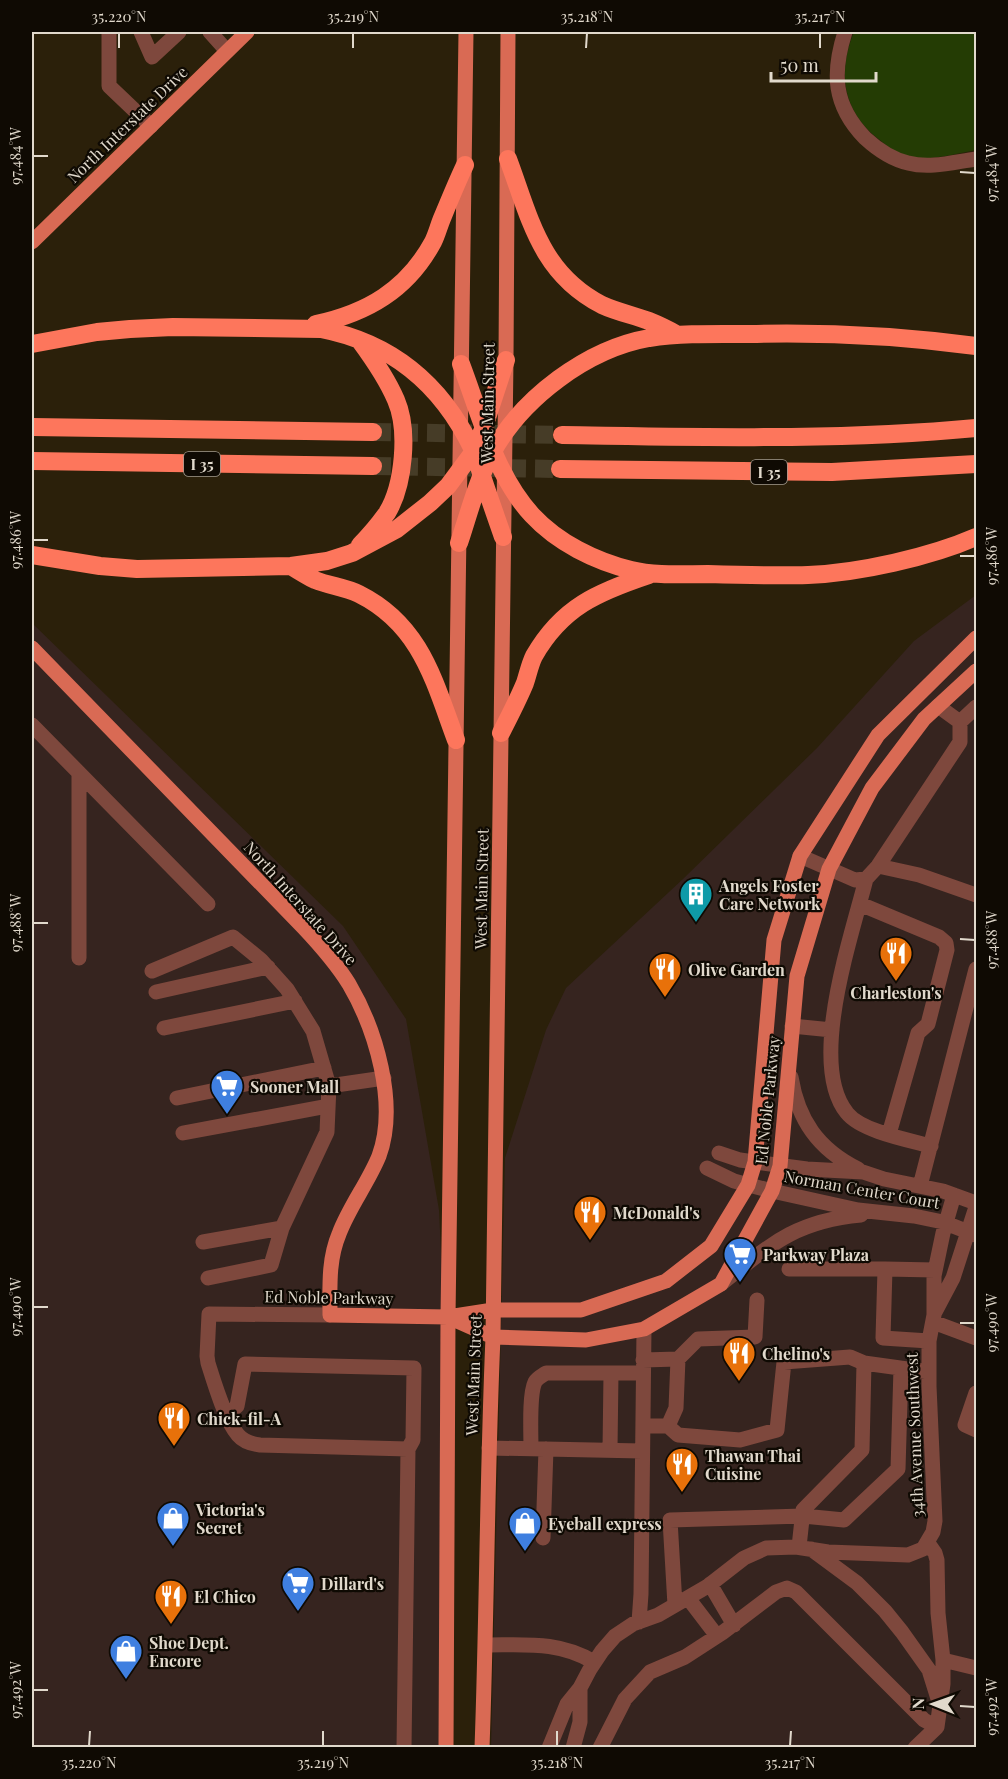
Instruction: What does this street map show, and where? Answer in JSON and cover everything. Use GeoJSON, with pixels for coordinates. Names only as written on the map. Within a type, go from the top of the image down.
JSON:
{"type":"FeatureCollection","features":[{"type":"Feature","properties":{"kind":"highway"},"geometry":{"type":"LineString","coordinates":[[508,159],[537,237],[551,263],[568,282],[600,304],[630,316],[648,320],[678,335]]}},
{"type":"Feature","properties":{"kind":"highway"},"geometry":{"type":"LineString","coordinates":[[297,328],[334,321],[356,313],[387,296],[403,282],[423,258],[434,240],[465,165]]}},
{"type":"Feature","properties":{"kind":"highway"},"geometry":{"type":"LineString","coordinates":[[32,344],[97,332],[173,327],[321,329],[343,333],[358,339],[395,357],[415,372],[445,402],[474,451],[503,537]]}},
{"type":"Feature","properties":{"kind":"highway"},"geometry":{"type":"LineString","coordinates":[[459,543],[482,476],[493,452],[519,416],[554,382],[600,354],[623,345],[678,335],[799,332],[865,334],[976,346]]}},
{"type":"Feature","properties":{"kind":"highway"},"geometry":{"type":"LineString","coordinates":[[352,552],[373,531],[388,511],[404,458],[404,440],[397,403],[382,372],[358,339]]}},
{"type":"Feature","properties":{"kind":"highway"},"geometry":{"type":"LineString","coordinates":[[32,555],[89,565],[136,569],[291,566],[327,561],[352,552],[379,540],[412,518],[442,492],[460,470],[474,451],[506,360]]}},
{"type":"Feature","properties":{"kind":"highway"},"geometry":{"type":"LineString","coordinates":[[461,364],[493,452],[516,494],[533,516],[575,549],[614,565],[633,571],[655,573],[810,575],[872,567],[917,557],[976,537]]}},
{"type":"Feature","properties":{"kind":"highway","name":"I 35"},"geometry":{"type":"LineString","coordinates":[[32,427],[373,432]]}},
{"type":"Feature","properties":{"kind":"highway","name":"I 35"},"geometry":{"type":"LineString","coordinates":[[562,435],[840,436],[926,433],[976,428]]}},
{"type":"Feature","properties":{"kind":"highway","name":"I 35"},"geometry":{"type":"LineString","coordinates":[[32,461],[373,466]]}},
{"type":"Feature","properties":{"kind":"highway","name":"I 35"},"geometry":{"type":"LineString","coordinates":[[560,470],[832,472],[976,464]]}},
{"type":"Feature","properties":{"kind":"highway"},"geometry":{"type":"LineString","coordinates":[[291,566],[316,580],[341,586],[372,601],[400,624],[417,644],[426,662],[456,740]]}},
{"type":"Feature","properties":{"kind":"highway"},"geometry":{"type":"LineString","coordinates":[[501,734],[525,683],[533,658],[548,635],[562,620],[578,605],[596,595],[655,573]]}},
{"type":"Feature","properties":{"kind":"main road","name":"North Interstate Drive"},"geometry":{"type":"LineString","coordinates":[[32,242],[247,32]]}},
{"type":"Feature","properties":{"kind":"main road","name":"West Main Street"},"geometry":{"type":"LineString","coordinates":[[446,1748],[448,1317],[466,32]]}},
{"type":"Feature","properties":{"kind":"main road","name":"West Main Street"},"geometry":{"type":"LineString","coordinates":[[482,1748],[493,1337],[508,32]]}},
{"type":"Feature","properties":{"kind":"main road","name":"Ed Noble Parkway"},"geometry":{"type":"LineString","coordinates":[[330,1315],[448,1317],[493,1310],[581,1310],[666,1281],[711,1246],[748,1185],[755,1162],[774,940],[800,856],[878,735],[976,638]]}},
{"type":"Feature","properties":{"kind":"main road","name":"North Interstate Drive"},"geometry":{"type":"LineString","coordinates":[[32,648],[303,927],[336,964],[370,1029],[384,1078],[383,1139],[379,1155],[343,1225],[333,1253],[330,1315]]}},
{"type":"Feature","properties":{"kind":"main road","name":"Ed Noble Parkway"},"geometry":{"type":"LineString","coordinates":[[448,1317],[493,1337],[586,1340],[644,1329],[721,1284],[772,1191],[780,1166],[797,976],[829,869],[872,788],[924,719],[976,671]]}},
{"type":"Feature","properties":{"kind":"street"},"geometry":{"type":"LineString","coordinates":[[109,32],[110,86],[151,126]]}},
{"type":"Feature","properties":{"kind":"street"},"geometry":{"type":"LineString","coordinates":[[141,32],[152,57],[179,32]]}},
{"type":"Feature","properties":{"kind":"street"},"geometry":{"type":"LineString","coordinates":[[210,32],[227,51]]}},
{"type":"Feature","properties":{"kind":"street"},"geometry":{"type":"LineString","coordinates":[[845,32],[839,50],[837,80],[839,95],[855,127],[883,154],[895,159],[920,165],[938,165],[976,159]]}},
{"type":"Feature","properties":{"kind":"street"},"geometry":{"type":"LineString","coordinates":[[938,706],[960,722]]}},
{"type":"Feature","properties":{"kind":"street"},"geometry":{"type":"LineString","coordinates":[[931,1146],[863,1126],[847,1114],[836,1095],[831,1070],[834,1005],[867,879],[960,742],[960,722],[976,707]]}},
{"type":"Feature","properties":{"kind":"street"},"geometry":{"type":"LineString","coordinates":[[32,724],[208,904]]}},
{"type":"Feature","properties":{"kind":"street"},"geometry":{"type":"LineString","coordinates":[[79,773],[79,958]]}},
{"type":"Feature","properties":{"kind":"street"},"geometry":{"type":"LineString","coordinates":[[800,856],[855,880],[867,879]]}},
{"type":"Feature","properties":{"kind":"street"},"geometry":{"type":"LineString","coordinates":[[878,866],[919,875],[976,895]]}},
{"type":"Feature","properties":{"kind":"street"},"geometry":{"type":"LineString","coordinates":[[860,904],[939,937],[946,943],[947,950],[927,1024],[918,1033],[889,1134]]}},
{"type":"Feature","properties":{"kind":"street"},"geometry":{"type":"LineString","coordinates":[[152,971],[233,937],[268,967],[295,1001],[313,1031],[329,1086],[327,1132],[282,1228],[271,1265],[208,1278]]}},
{"type":"Feature","properties":{"kind":"street"},"geometry":{"type":"LineString","coordinates":[[156,992],[268,967]]}},
{"type":"Feature","properties":{"kind":"street"},"geometry":{"type":"LineString","coordinates":[[920,1186],[976,969]]}},
{"type":"Feature","properties":{"kind":"street"},"geometry":{"type":"LineString","coordinates":[[164,1028],[295,1001]]}},
{"type":"Feature","properties":{"kind":"street"},"geometry":{"type":"LineString","coordinates":[[792,1026],[832,1030]]}},
{"type":"Feature","properties":{"kind":"street"},"geometry":{"type":"LineString","coordinates":[[789,1063],[794,1098],[810,1129],[822,1145],[844,1162],[863,1172]]}},
{"type":"Feature","properties":{"kind":"street"},"geometry":{"type":"LineString","coordinates":[[177,1098],[324,1068]]}},
{"type":"Feature","properties":{"kind":"street"},"geometry":{"type":"LineString","coordinates":[[329,1086],[384,1078]]}},
{"type":"Feature","properties":{"kind":"street"},"geometry":{"type":"LineString","coordinates":[[183,1133],[328,1106]]}},
{"type":"Feature","properties":{"kind":"street","name":"Norman Center Court"},"geometry":{"type":"LineString","coordinates":[[719,1153],[740,1160],[780,1166],[863,1172],[954,1195],[976,1203]]}},
{"type":"Feature","properties":{"kind":"street","name":"Norman Center Court"},"geometry":{"type":"LineString","coordinates":[[706,1168],[734,1181],[772,1191],[858,1210],[914,1216],[946,1223],[972,1233]]}},
{"type":"Feature","properties":{"kind":"street","name":"34th Avenue Southwest"},"geometry":{"type":"LineString","coordinates":[[928,1543],[935,1521],[929,1341],[933,1318],[935,1270],[954,1195]]}},
{"type":"Feature","properties":{"kind":"street","name":"34th Avenue Southwest"},"geometry":{"type":"LineString","coordinates":[[933,1318],[972,1233],[976,1208]]}},
{"type":"Feature","properties":{"kind":"street"},"geometry":{"type":"LineString","coordinates":[[721,1284],[762,1252],[799,1228],[847,1216],[886,1213]]}},
{"type":"Feature","properties":{"kind":"street"},"geometry":{"type":"LineString","coordinates":[[202,1242],[282,1228]]}},
{"type":"Feature","properties":{"kind":"street"},"geometry":{"type":"LineString","coordinates":[[789,1269],[935,1270]]}},
{"type":"Feature","properties":{"kind":"street"},"geometry":{"type":"LineString","coordinates":[[885,1269],[883,1338],[929,1341]]}},
{"type":"Feature","properties":{"kind":"street"},"geometry":{"type":"LineString","coordinates":[[543,1538],[532,1394],[538,1378],[546,1373],[611,1373],[678,1359],[698,1339],[755,1337],[757,1300]]}},
{"type":"Feature","properties":{"kind":"street","name":"Ed Noble Parkway"},"geometry":{"type":"LineString","coordinates":[[227,1415],[207,1356],[209,1314],[330,1315]]}},
{"type":"Feature","properties":{"kind":"street"},"geometry":{"type":"LineString","coordinates":[[933,1318],[976,1336]]}},
{"type":"Feature","properties":{"kind":"street"},"geometry":{"type":"LineString","coordinates":[[639,1622],[644,1329]]}},
{"type":"Feature","properties":{"kind":"street"},"geometry":{"type":"LineString","coordinates":[[643,1426],[668,1426],[678,1435],[740,1440],[777,1430],[784,1362],[850,1357],[864,1363],[929,1372]]}},
{"type":"Feature","properties":{"kind":"street"},"geometry":{"type":"LineString","coordinates":[[668,1426],[676,1408],[678,1359]]}},
{"type":"Feature","properties":{"kind":"street"},"geometry":{"type":"LineString","coordinates":[[805,1548],[803,1510],[862,1450],[864,1363]]}},
{"type":"Feature","properties":{"kind":"street"},"geometry":{"type":"LineString","coordinates":[[404,1748],[408,1449],[413,1440],[414,1368],[245,1364],[237,1406],[227,1415],[238,1435],[249,1442],[260,1445],[408,1449]]}},
{"type":"Feature","properties":{"kind":"street"},"geometry":{"type":"LineString","coordinates":[[717,1636],[681,1602],[670,1520],[802,1516],[844,1520],[898,1469],[901,1368]]}},
{"type":"Feature","properties":{"kind":"street"},"geometry":{"type":"LineString","coordinates":[[610,1450],[611,1373]]}},
{"type":"Feature","properties":{"kind":"street"},"geometry":{"type":"LineString","coordinates":[[976,1393],[965,1425],[976,1430]]}},
{"type":"Feature","properties":{"kind":"street"},"geometry":{"type":"LineString","coordinates":[[489,1448],[642,1451]]}},
{"type":"Feature","properties":{"kind":"street"},"geometry":{"type":"LineString","coordinates":[[549,1748],[567,1704],[580,1688],[594,1662],[615,1636],[633,1624],[658,1615],[681,1602],[755,1552],[766,1548],[805,1548],[828,1552],[908,1555],[923,1549],[928,1543],[937,1560],[943,1684],[937,1726],[915,1748]]}},
{"type":"Feature","properties":{"kind":"street"},"geometry":{"type":"LineString","coordinates":[[805,1548],[857,1583],[885,1611],[929,1670],[941,1706]]}},
{"type":"Feature","properties":{"kind":"street"},"geometry":{"type":"LineString","coordinates":[[710,1584],[734,1625]]}},
{"type":"Feature","properties":{"kind":"street"},"geometry":{"type":"LineString","coordinates":[[600,1748],[625,1699],[650,1672],[685,1657],[734,1625],[776,1592],[787,1588],[796,1592],[924,1720],[937,1726]]}},
{"type":"Feature","properties":{"kind":"street"},"geometry":{"type":"LineString","coordinates":[[486,1645],[555,1646],[579,1653],[594,1662]]}},
{"type":"Feature","properties":{"kind":"street"},"geometry":{"type":"LineString","coordinates":[[943,1660],[976,1668]]}},
{"type":"Feature","properties":{"kind":"street"},"geometry":{"type":"LineString","coordinates":[[573,1748],[580,1722],[580,1688]]}},
{"type":"Feature","properties":{"kind":"shaded area","name":"Parkway Plaza"},"geometry":{"type":"Polygon","coordinates":[[[976,595],[976,1747],[491,1748],[505,1158],[546,1030],[566,988],[683,879],[817,748],[914,641],[976,595]]]}},
{"type":"Feature","properties":{"kind":"shaded area","name":"Sooner Mall"},"geometry":{"type":"Polygon","coordinates":[[[32,623],[343,926],[406,1019],[439,1210],[452,1476],[441,1747],[32,1747],[32,623]]]}},
{"type":"Feature","properties":{"kind":"green space"},"geometry":{"type":"Polygon","coordinates":[[[854,32],[976,32],[976,150],[939,157],[912,157],[899,154],[876,137],[856,114],[846,89],[846,61],[854,32]]]}},
{"type":"Feature","properties":{"kind":"tunnel"},"geometry":{"type":"LineString","coordinates":[[373,432],[562,435]]}},
{"type":"Feature","properties":{"kind":"tunnel"},"geometry":{"type":"LineString","coordinates":[[373,466],[560,469]]}},
{"type":"Feature","properties":{"kind":"place","name":"Angels Foster Care Network"},"geometry":{"type":"Point","coordinates":[696,923]}},
{"type":"Feature","properties":{"kind":"place","name":"Charleston's"},"geometry":{"type":"Point","coordinates":[896,982]}},
{"type":"Feature","properties":{"kind":"place","name":"Olive Garden"},"geometry":{"type":"Point","coordinates":[665,998]}},
{"type":"Feature","properties":{"kind":"place","name":"Sooner Mall"},"geometry":{"type":"Point","coordinates":[227,1115]}},
{"type":"Feature","properties":{"kind":"place","name":"McDonald's"},"geometry":{"type":"Point","coordinates":[590,1241]}},
{"type":"Feature","properties":{"kind":"place","name":"Parkway Plaza"},"geometry":{"type":"Point","coordinates":[740,1283]}},
{"type":"Feature","properties":{"kind":"place","name":"Chelino's"},"geometry":{"type":"Point","coordinates":[739,1382]}},
{"type":"Feature","properties":{"kind":"place","name":"Chick-fil-A"},"geometry":{"type":"Point","coordinates":[174,1447]}},
{"type":"Feature","properties":{"kind":"place","name":"Thawan Thai Cuisine"},"geometry":{"type":"Point","coordinates":[682,1493]}},
{"type":"Feature","properties":{"kind":"place","name":"Victoria's Secret"},"geometry":{"type":"Point","coordinates":[173,1547]}},
{"type":"Feature","properties":{"kind":"place","name":"Eyeball express"},"geometry":{"type":"Point","coordinates":[525,1552]}},
{"type":"Feature","properties":{"kind":"place","name":"Dillard's"},"geometry":{"type":"Point","coordinates":[298,1612]}},
{"type":"Feature","properties":{"kind":"place","name":"El Chico"},"geometry":{"type":"Point","coordinates":[171,1625]}},
{"type":"Feature","properties":{"kind":"place","name":"Shoe Dept. Encore"},"geometry":{"type":"Point","coordinates":[126,1680]}}]}
